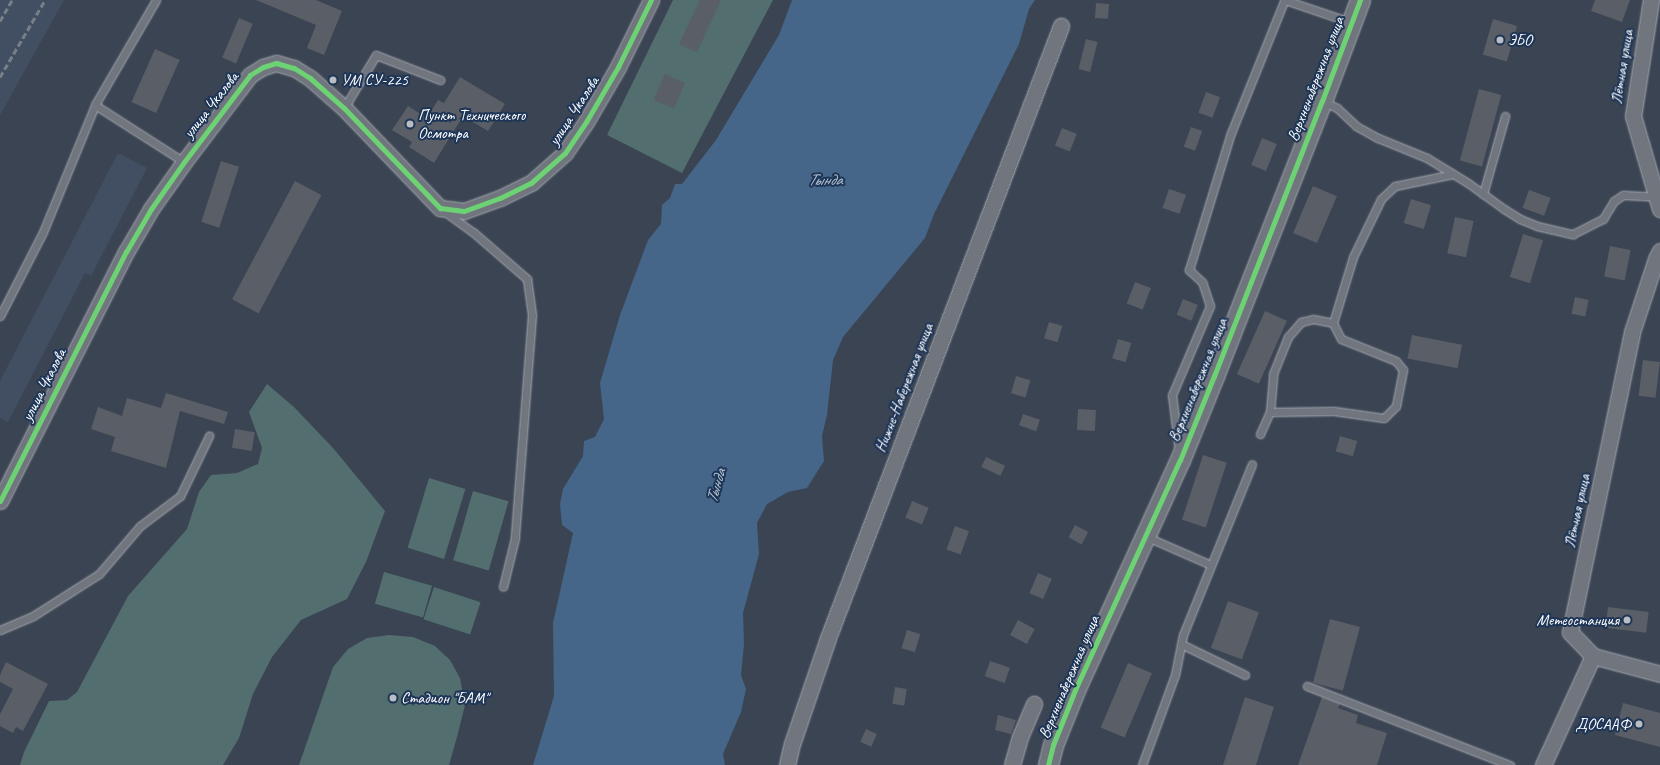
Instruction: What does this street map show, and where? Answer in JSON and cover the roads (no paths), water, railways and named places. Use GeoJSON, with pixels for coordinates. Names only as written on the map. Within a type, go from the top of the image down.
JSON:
{"type":"FeatureCollection","features":[{"type":"Feature","properties":{"kind":"street","name":"улица Чкалова"},"geometry":{"type":"LineString","coordinates":[[0,501],[126,252],[151,209],[239,87],[250,75],[263,67],[276,63],[294,68],[310,78],[344,108],[440,208],[464,211],[500,198],[532,183],[565,153],[586,122],[618,67],[651,0]]}},
{"type":"Feature","properties":{"kind":"street","name":"Верхненабережная улица"},"geometry":{"type":"LineString","coordinates":[[1048,765],[1053,745],[1075,690],[1180,460],[1322,101],[1360,0]]}},
{"type":"Feature","properties":{"kind":"street","name":"Лётная улица"},"geometry":{"type":"LineString","coordinates":[[1651,0],[1633,116],[1658,203]]}},
{"type":"Feature","properties":{"kind":"street","name":"Нижне-Набережная улица"},"geometry":{"type":"LineString","coordinates":[[787,765],[792,744],[828,638],[1061,26]]}},
{"type":"Feature","properties":{"kind":"street","name":"Лётная улица"},"geometry":{"type":"LineString","coordinates":[[1593,656],[1570,632],[1632,332],[1660,251]]}},
{"type":"Feature","properties":{"kind":"street"},"geometry":{"type":"LineString","coordinates":[[1543,765],[1593,656],[1660,674]]}},
{"type":"Feature","properties":{"kind":"street"},"geometry":{"type":"LineString","coordinates":[[1012,765],[1020,736],[1034,704]]}},
{"type":"Feature","properties":{"kind":"lane"},"geometry":{"type":"LineString","coordinates":[[0,316],[43,232],[95,105],[156,0]]}},
{"type":"Feature","properties":{"kind":"lane"},"geometry":{"type":"LineString","coordinates":[[1180,460],[1172,395],[1210,306],[1202,282],[1189,270],[1231,133],[1284,1],[1352,23]]}},
{"type":"Feature","properties":{"kind":"lane"},"geometry":{"type":"LineString","coordinates":[[344,108],[376,55],[440,80]]}},
{"type":"Feature","properties":{"kind":"lane"},"geometry":{"type":"LineString","coordinates":[[1322,101],[1337,108],[1356,126],[1378,138],[1427,158],[1520,219],[1537,226],[1573,234],[1603,219],[1614,201],[1623,195],[1658,203]]}},
{"type":"Feature","properties":{"kind":"lane"},"geometry":{"type":"LineString","coordinates":[[95,105],[184,162]]}},
{"type":"Feature","properties":{"kind":"lane"},"geometry":{"type":"LineString","coordinates":[[1483,194],[1505,116]]}},
{"type":"Feature","properties":{"kind":"lane"},"geometry":{"type":"LineString","coordinates":[[1270,412],[1334,411],[1384,418],[1396,406],[1403,370],[1396,361],[1341,340],[1333,323],[1353,257],[1381,199],[1395,186],[1453,174]]}},
{"type":"Feature","properties":{"kind":"lane"},"geometry":{"type":"LineString","coordinates":[[440,208],[473,232],[527,279],[532,315],[515,538],[504,587]]}},
{"type":"Feature","properties":{"kind":"lane"},"geometry":{"type":"LineString","coordinates":[[1260,434],[1270,412],[1273,374],[1288,337],[1301,322],[1314,319],[1333,323]]}},
{"type":"Feature","properties":{"kind":"lane"},"geometry":{"type":"LineString","coordinates":[[0,630],[33,616],[99,574],[140,526],[180,496],[209,436]]}},
{"type":"Feature","properties":{"kind":"lane"},"geometry":{"type":"LineString","coordinates":[[1142,765],[1175,676],[1183,635],[1252,464]]}},
{"type":"Feature","properties":{"kind":"lane"},"geometry":{"type":"LineString","coordinates":[[1145,536],[1211,565]]}},
{"type":"Feature","properties":{"kind":"lane"},"geometry":{"type":"LineString","coordinates":[[1181,644],[1245,675]]}},
{"type":"Feature","properties":{"kind":"lane"},"geometry":{"type":"LineString","coordinates":[[1307,686],[1510,765]]}},
{"type":"Feature","properties":{"kind":"water","name":"Тында"},"geometry":{"type":"Polygon","coordinates":[[[792,0],[1035,0],[1029,9],[1019,44],[934,214],[925,238],[843,337],[833,360],[827,415],[822,436],[824,461],[807,488],[788,492],[767,504],[757,523],[759,554],[743,613],[744,644],[741,675],[746,689],[741,712],[723,754],[725,765],[533,765],[554,696],[553,623],[573,533],[562,525],[560,504],[563,489],[583,456],[584,441],[595,437],[604,419],[600,383],[620,315],[648,240],[661,224],[662,205],[670,198],[675,184],[682,184],[716,140],[779,35],[792,0]]]}},
{"type":"Feature","properties":{"kind":"railway"},"geometry":{"type":"LineString","coordinates":[[0,21],[12,0]]}},
{"type":"Feature","properties":{"kind":"railway"},"geometry":{"type":"LineString","coordinates":[[0,77],[45,0]]}},
{"type":"Feature","properties":{"kind":"place","name":"ЭБО"},"geometry":{"type":"Point","coordinates":[1500,40]}},
{"type":"Feature","properties":{"kind":"place","name":"УМ СУ-225"},"geometry":{"type":"Point","coordinates":[333,80]}},
{"type":"Feature","properties":{"kind":"place","name":"Пункт Технического Осмотра"},"geometry":{"type":"Point","coordinates":[410,124]}},
{"type":"Feature","properties":{"kind":"place","name":"Метеостанция"},"geometry":{"type":"Point","coordinates":[1627,620]}},
{"type":"Feature","properties":{"kind":"place","name":"Стадион \"БАМ\""},"geometry":{"type":"Point","coordinates":[393,698]}},
{"type":"Feature","properties":{"kind":"place","name":"ДОСААФ"},"geometry":{"type":"Point","coordinates":[1639,724]}}]}
